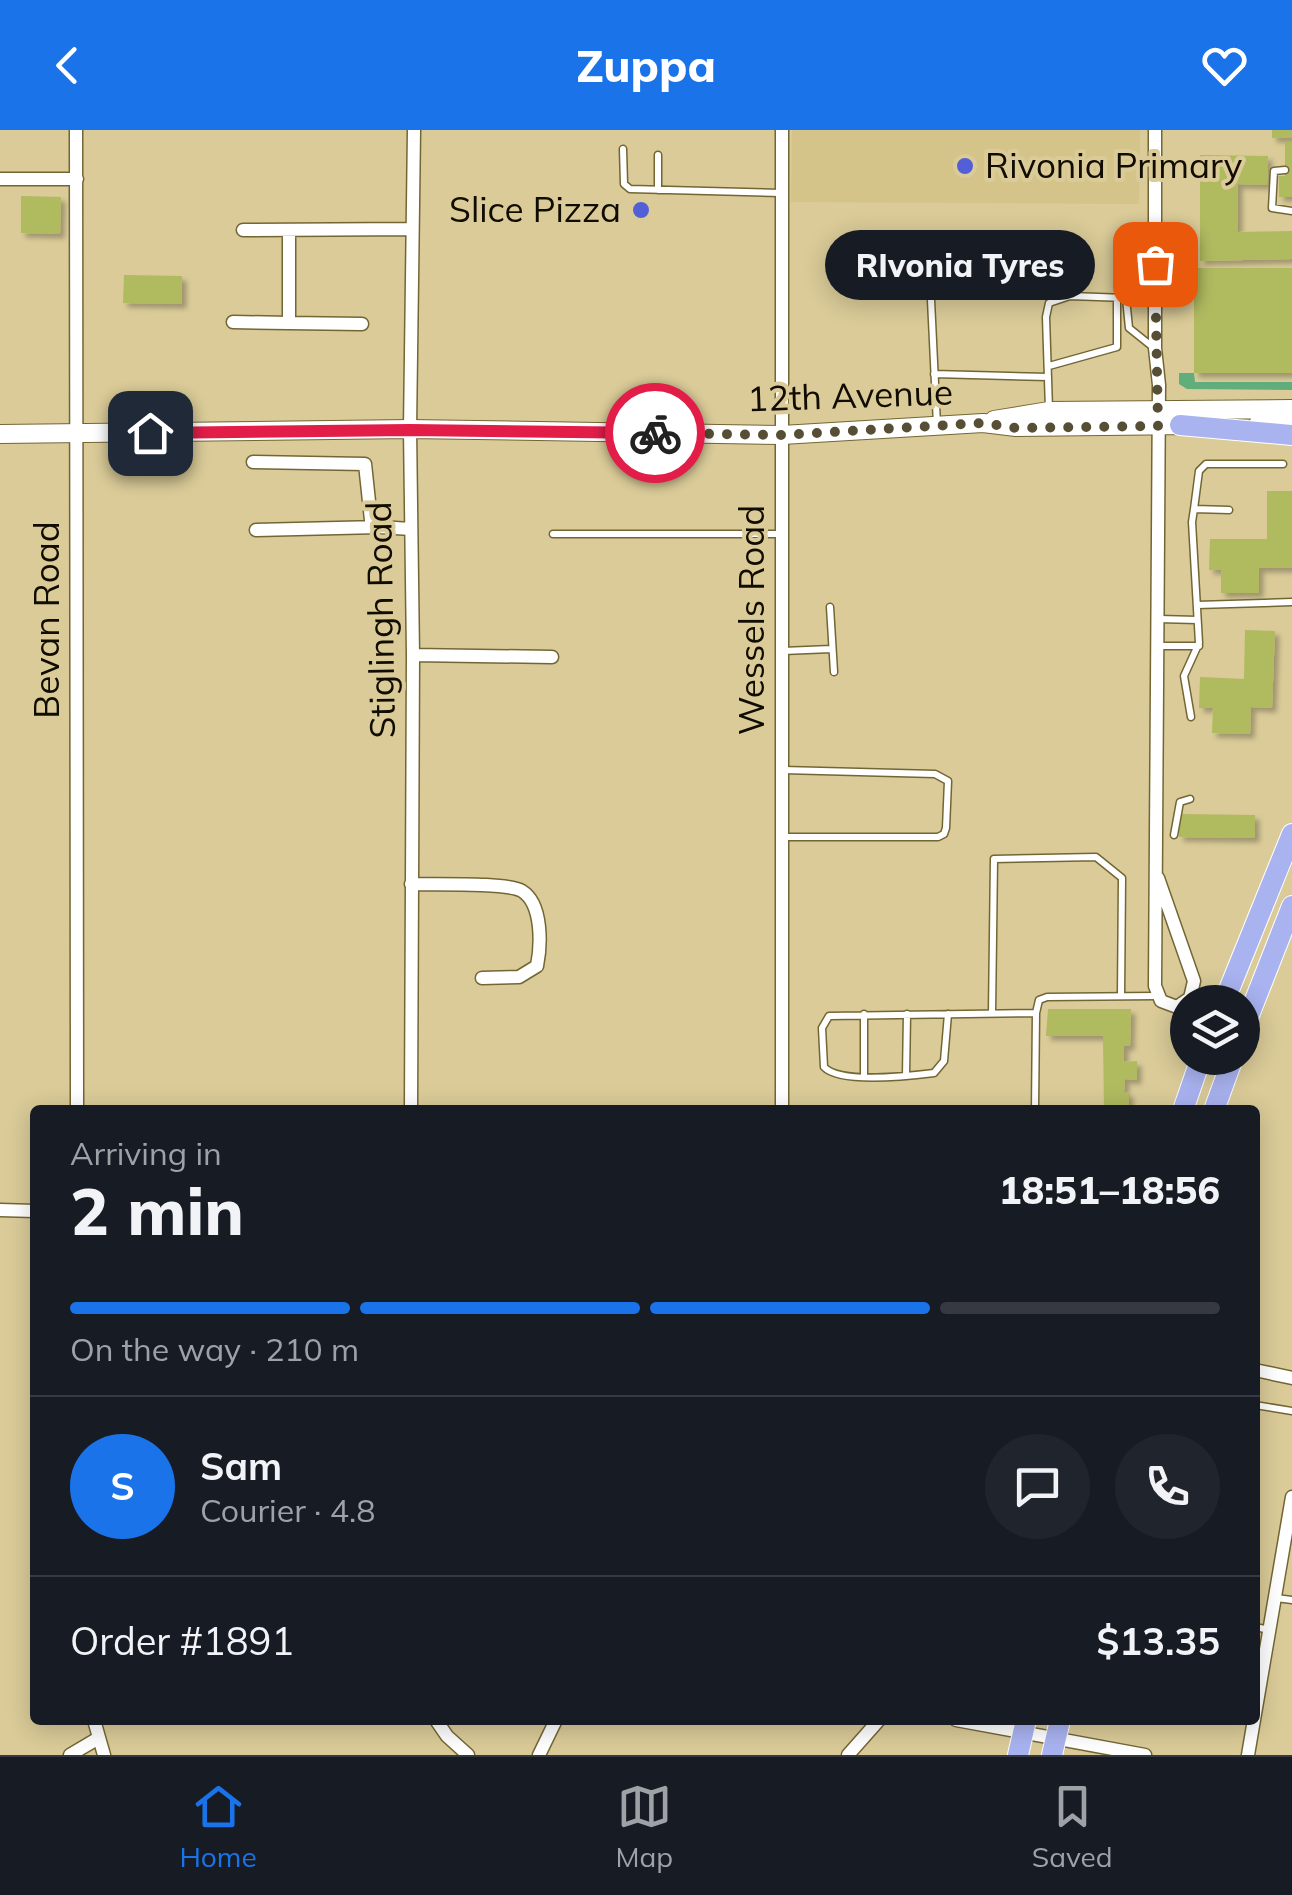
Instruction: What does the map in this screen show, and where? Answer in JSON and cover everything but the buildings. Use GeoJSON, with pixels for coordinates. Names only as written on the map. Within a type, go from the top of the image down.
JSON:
{"type":"FeatureCollection","features":[{"type":"Feature","properties":{"kind":"main road","name":"12th Avenue"},"geometry":{"type":"LineString","coordinates":[[983,423],[1016,428],[1292,408]]}},
{"type":"Feature","properties":{"kind":"main road","name":"12th Avenue"},"geometry":{"type":"LineString","coordinates":[[0,434],[410,430],[782,435],[983,423],[1049,411],[1158,417],[1180,425],[1292,424]]}},
{"type":"Feature","properties":{"kind":"main road"},"geometry":{"type":"LineString","coordinates":[[1180,425],[1292,435]]}},
{"type":"Feature","properties":{"kind":"main road"},"geometry":{"type":"LineString","coordinates":[[1231,985],[1292,834]]}},
{"type":"Feature","properties":{"kind":"main road"},"geometry":{"type":"LineString","coordinates":[[1260,987],[1292,906]]}},
{"type":"Feature","properties":{"kind":"main road"},"geometry":{"type":"LineString","coordinates":[[1184,1105],[1195,1075]]}},
{"type":"Feature","properties":{"kind":"main road"},"geometry":{"type":"LineString","coordinates":[[1216,1105],[1227,1075]]}},
{"type":"Feature","properties":{"kind":"main road"},"geometry":{"type":"LineString","coordinates":[[1018,1755],[1025,1725]]}},
{"type":"Feature","properties":{"kind":"street","name":"Stiglingh Road"},"geometry":{"type":"LineString","coordinates":[[411,1105],[410,430],[414,130]]}},
{"type":"Feature","properties":{"kind":"street","name":"Wessels Road"},"geometry":{"type":"LineString","coordinates":[[782,130],[782,1105]]}},
{"type":"Feature","properties":{"kind":"street"},"geometry":{"type":"LineString","coordinates":[[1155,130],[1159,646],[1156,996],[1167,1006],[1177,1007],[1185,1004],[1194,991],[1194,981],[1158,878]]}},
{"type":"Feature","properties":{"kind":"street","name":"Bevan Road"},"geometry":{"type":"LineString","coordinates":[[78,131],[78,1105]]}},
{"type":"Feature","properties":{"kind":"street"},"geometry":{"type":"LineString","coordinates":[[0,179],[78,179]]}},
{"type":"Feature","properties":{"kind":"street"},"geometry":{"type":"LineString","coordinates":[[243,230],[412,229]]}},
{"type":"Feature","properties":{"kind":"street"},"geometry":{"type":"LineString","coordinates":[[289,230],[289,323]]}},
{"type":"Feature","properties":{"kind":"street"},"geometry":{"type":"LineString","coordinates":[[233,322],[362,324]]}},
{"type":"Feature","properties":{"kind":"street"},"geometry":{"type":"LineString","coordinates":[[252,462],[366,464],[372,520],[379,527]]}},
{"type":"Feature","properties":{"kind":"street"},"geometry":{"type":"LineString","coordinates":[[256,530],[411,529]]}},
{"type":"Feature","properties":{"kind":"street"},"geometry":{"type":"LineString","coordinates":[[413,655],[552,656]]}},
{"type":"Feature","properties":{"kind":"street"},"geometry":{"type":"LineString","coordinates":[[411,884],[510,887],[527,896],[538,920],[538,962],[532,972],[519,977],[482,978]]}},
{"type":"Feature","properties":{"kind":"street"},"geometry":{"type":"LineString","coordinates":[[0,1210],[30,1211]]}},
{"type":"Feature","properties":{"kind":"street"},"geometry":{"type":"LineString","coordinates":[[1260,1371],[1292,1378]]}},
{"type":"Feature","properties":{"kind":"street"},"geometry":{"type":"LineString","coordinates":[[1260,1690],[1292,1497]]}},
{"type":"Feature","properties":{"kind":"street"},"geometry":{"type":"LineString","coordinates":[[95,1725],[104,1755]]}},
{"type":"Feature","properties":{"kind":"street"},"geometry":{"type":"LineString","coordinates":[[439,1725],[468,1755]]}},
{"type":"Feature","properties":{"kind":"street"},"geometry":{"type":"LineString","coordinates":[[539,1755],[554,1725]]}},
{"type":"Feature","properties":{"kind":"street"},"geometry":{"type":"LineString","coordinates":[[848,1755],[874,1725]]}},
{"type":"Feature","properties":{"kind":"street"},"geometry":{"type":"LineString","coordinates":[[1025,1725],[1056,1737],[1145,1755]]}},
{"type":"Feature","properties":{"kind":"street"},"geometry":{"type":"LineString","coordinates":[[1248,1755],[1254,1725]]}},
{"type":"Feature","properties":{"kind":"street"},"geometry":{"type":"LineString","coordinates":[[70,1755],[97,1739]]}},
{"type":"Feature","properties":{"kind":"lane"},"geometry":{"type":"LineString","coordinates":[[624,149],[626,187],[782,192]]}},
{"type":"Feature","properties":{"kind":"lane"},"geometry":{"type":"LineString","coordinates":[[658,154],[658,190]]}},
{"type":"Feature","properties":{"kind":"lane"},"geometry":{"type":"LineString","coordinates":[[1285,170],[1274,171],[1272,208],[1292,211]]}},
{"type":"Feature","properties":{"kind":"lane"},"geometry":{"type":"LineString","coordinates":[[928,237],[938,426]]}},
{"type":"Feature","properties":{"kind":"lane"},"geometry":{"type":"LineString","coordinates":[[1048,366],[1116,347],[1121,298],[1133,278],[1155,264]]}},
{"type":"Feature","properties":{"kind":"lane"},"geometry":{"type":"LineString","coordinates":[[1049,411],[1049,304],[1070,296],[1121,298]]}},
{"type":"Feature","properties":{"kind":"lane"},"geometry":{"type":"LineString","coordinates":[[1121,298],[1129,328],[1155,348]]}},
{"type":"Feature","properties":{"kind":"lane"},"geometry":{"type":"LineString","coordinates":[[934,374],[1048,377]]}},
{"type":"Feature","properties":{"kind":"lane"},"geometry":{"type":"LineString","coordinates":[[1191,717],[1184,676],[1199,646],[1194,509],[1199,472],[1206,464],[1283,464]]}},
{"type":"Feature","properties":{"kind":"lane"},"geometry":{"type":"LineString","coordinates":[[1194,509],[1229,510]]}},
{"type":"Feature","properties":{"kind":"lane"},"geometry":{"type":"LineString","coordinates":[[553,534],[782,534]]}},
{"type":"Feature","properties":{"kind":"lane"},"geometry":{"type":"LineString","coordinates":[[1196,605],[1292,602]]}},
{"type":"Feature","properties":{"kind":"lane"},"geometry":{"type":"LineString","coordinates":[[830,607],[834,672]]}},
{"type":"Feature","properties":{"kind":"lane"},"geometry":{"type":"LineString","coordinates":[[1158,620],[1198,620]]}},
{"type":"Feature","properties":{"kind":"lane"},"geometry":{"type":"LineString","coordinates":[[1159,646],[1199,646]]}},
{"type":"Feature","properties":{"kind":"lane"},"geometry":{"type":"LineString","coordinates":[[782,651],[831,649]]}},
{"type":"Feature","properties":{"kind":"lane"},"geometry":{"type":"LineString","coordinates":[[782,770],[935,774],[948,781],[946,828],[938,837],[782,838]]}},
{"type":"Feature","properties":{"kind":"lane"},"geometry":{"type":"LineString","coordinates":[[1174,834],[1180,802],[1190,799]]}},
{"type":"Feature","properties":{"kind":"lane"},"geometry":{"type":"LineString","coordinates":[[992,1013],[994,860],[1096,856],[1122,878],[1121,996]]}},
{"type":"Feature","properties":{"kind":"lane"},"geometry":{"type":"LineString","coordinates":[[1034,1105],[1037,1002],[1047,997],[1156,996]]}},
{"type":"Feature","properties":{"kind":"lane"},"geometry":{"type":"LineString","coordinates":[[948,1014],[942,1065],[934,1073],[864,1076],[826,1070],[822,1022],[830,1016],[864,1014],[1036,1013]]}},
{"type":"Feature","properties":{"kind":"lane"},"geometry":{"type":"LineString","coordinates":[[864,1014],[864,1076]]}},
{"type":"Feature","properties":{"kind":"lane"},"geometry":{"type":"LineString","coordinates":[[906,1076],[907,1014]]}},
{"type":"Feature","properties":{"kind":"lane"},"geometry":{"type":"LineString","coordinates":[[1260,1405],[1292,1411]]}},
{"type":"Feature","properties":{"kind":"lane"},"geometry":{"type":"LineString","coordinates":[[1276,1598],[1292,1600]]}},
{"type":"Feature","properties":{"kind":"lane"},"geometry":{"type":"LineString","coordinates":[[1260,1628],[1271,1630]]}},
{"type":"Feature","properties":{"kind":"shaded area","name":"Rivonia Primary"},"geometry":{"type":"Polygon","coordinates":[[[792,130],[1140,130],[1139,204],[791,202],[792,130]]]}},
{"type":"Feature","properties":{"kind":"green space"},"geometry":{"type":"Polygon","coordinates":[[[1179,373],[1194,373],[1195,382],[1292,382],[1292,390],[1187,389],[1179,384],[1179,373]]]}},
{"type":"Feature","properties":{"kind":"way so far"},"geometry":{"type":"LineString","coordinates":[[655,433],[782,435],[983,423],[1016,428],[1158,426],[1155,264]]}},
{"type":"Feature","properties":{"kind":"place","name":"Rivonia Primary"},"geometry":{"type":"Point","coordinates":[965,166]}},
{"type":"Feature","properties":{"kind":"place","name":"Slice Pizza"},"geometry":{"type":"Point","coordinates":[641,210]}},
{"type":"Feature","properties":{"kind":"place","name":"RIvonia Tyres"},"geometry":{"type":"Point","coordinates":[1155,264]}},
{"type":"Feature","properties":{"kind":"route"},"geometry":{"type":"LineString","coordinates":[[150,433],[655,433]]}}]}
